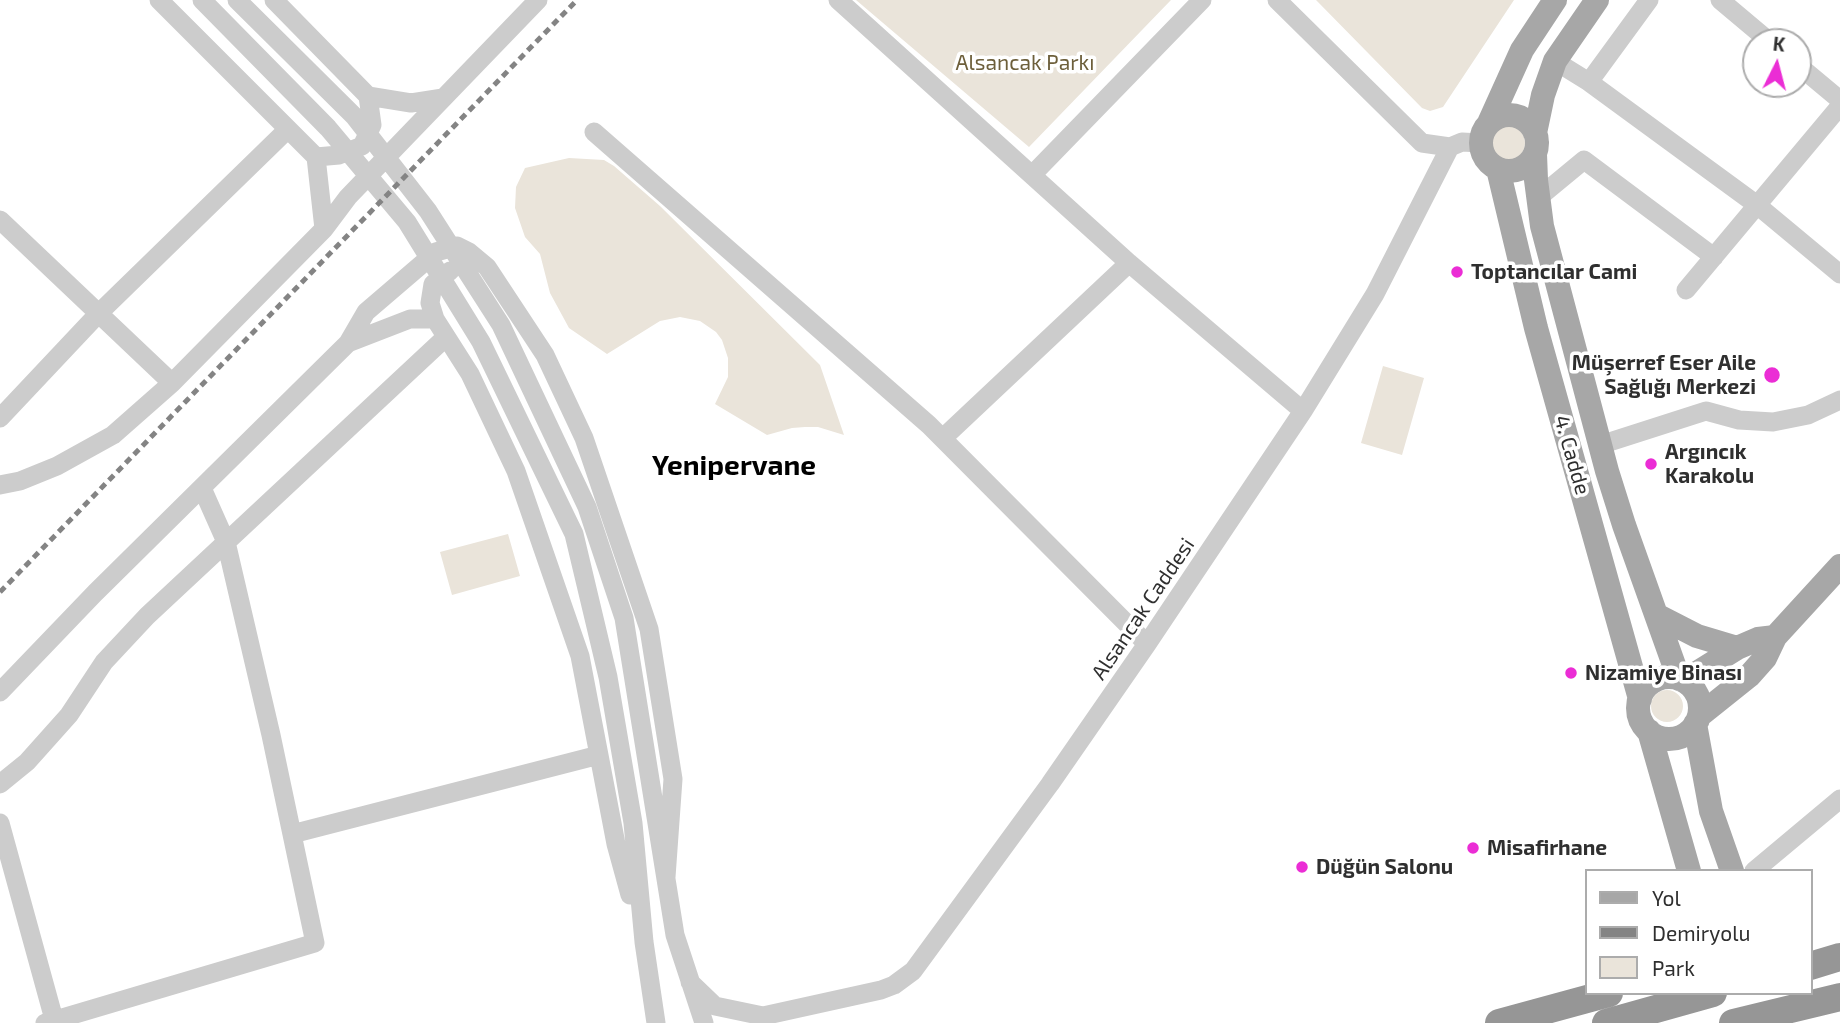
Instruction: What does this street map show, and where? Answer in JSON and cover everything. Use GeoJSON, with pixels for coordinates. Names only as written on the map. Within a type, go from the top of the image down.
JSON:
{"type":"FeatureCollection","features":[{"type":"Feature","properties":{"kind":"highway"},"geometry":{"type":"LineString","coordinates":[[1812,953],[1840,946]]}},
{"type":"Feature","properties":{"kind":"highway"},"geometry":{"type":"LineString","coordinates":[[1812,965],[1840,957]]}},
{"type":"Feature","properties":{"kind":"highway"},"geometry":{"type":"LineString","coordinates":[[1499,1023],[1602,995]]}},
{"type":"Feature","properties":{"kind":"highway"},"geometry":{"type":"LineString","coordinates":[[1606,1023],[1706,995]]}},
{"type":"Feature","properties":{"kind":"highway"},"geometry":{"type":"LineString","coordinates":[[1733,1023],[1840,997]]}},
{"type":"Feature","properties":{"kind":"main road"},"geometry":{"type":"LineString","coordinates":[[1484,133],[1498,117],[1520,117],[1529,123],[1535,143],[1529,163],[1519,170],[1509,172],[1488,163],[1482,154],[1484,133],[1522,50],[1555,0]]}},
{"type":"Feature","properties":{"kind":"main road","name":"4. Cadde"},"geometry":{"type":"LineString","coordinates":[[1597,0],[1555,61],[1543,95],[1535,143],[1538,198],[1542,226],[1600,445],[1625,525],[1682,680]]}},
{"type":"Feature","properties":{"kind":"main road","name":"4. Cadde"},"geometry":{"type":"LineString","coordinates":[[1498,169],[1536,328],[1640,699]]}},
{"type":"Feature","properties":{"kind":"main road"},"geometry":{"type":"LineString","coordinates":[[1649,731],[1656,736],[1673,738],[1689,731],[1697,720],[1765,659],[1775,637],[1840,566]]}},
{"type":"Feature","properties":{"kind":"main road"},"geometry":{"type":"LineString","coordinates":[[1658,616],[1697,636],[1737,648]]}},
{"type":"Feature","properties":{"kind":"main road"},"geometry":{"type":"LineString","coordinates":[[1682,680],[1737,648],[1758,639],[1775,637]]}},
{"type":"Feature","properties":{"kind":"main road"},"geometry":{"type":"LineString","coordinates":[[1688,869],[1649,731],[1639,714],[1643,691],[1655,680],[1663,678],[1682,680],[1696,692],[1700,708],[1697,720],[1711,811],[1731,869]]}},
{"type":"Feature","properties":{"kind":"street"},"geometry":{"type":"LineString","coordinates":[[159,0],[316,157],[324,229]]}},
{"type":"Feature","properties":{"kind":"street"},"geometry":{"type":"LineString","coordinates":[[202,0],[328,128],[407,222],[481,342],[574,534],[608,677],[633,823],[643,942],[656,1023]]}},
{"type":"Feature","properties":{"kind":"street"},"geometry":{"type":"LineString","coordinates":[[237,0],[354,116],[428,211],[501,325],[587,507],[624,618],[675,935],[704,1023]]}},
{"type":"Feature","properties":{"kind":"street"},"geometry":{"type":"LineString","coordinates":[[274,0],[368,96],[411,103],[443,98]]}},
{"type":"Feature","properties":{"kind":"street"},"geometry":{"type":"LineString","coordinates":[[0,485],[20,481],[57,466],[113,435],[172,383],[324,229],[348,197],[538,0]]}},
{"type":"Feature","properties":{"kind":"street"},"geometry":{"type":"LineString","coordinates":[[838,0],[1129,263],[1303,411]]}},
{"type":"Feature","properties":{"kind":"street"},"geometry":{"type":"LineString","coordinates":[[1033,174],[1202,0]]}},
{"type":"Feature","properties":{"kind":"street"},"geometry":{"type":"LineString","coordinates":[[1278,0],[1422,143],[1450,147],[1484,133]]}},
{"type":"Feature","properties":{"kind":"street"},"geometry":{"type":"LineString","coordinates":[[1590,82],[1649,0]]}},
{"type":"Feature","properties":{"kind":"street"},"geometry":{"type":"LineString","coordinates":[[1720,0],[1753,28]]}},
{"type":"Feature","properties":{"kind":"street"},"geometry":{"type":"LineString","coordinates":[[1555,61],[1590,82],[1757,205],[1840,274]]}},
{"type":"Feature","properties":{"kind":"street"},"geometry":{"type":"LineString","coordinates":[[1812,77],[1840,100]]}},
{"type":"Feature","properties":{"kind":"street"},"geometry":{"type":"LineString","coordinates":[[316,157],[339,155],[362,146],[372,125],[368,96]]}},
{"type":"Feature","properties":{"kind":"street"},"geometry":{"type":"LineString","coordinates":[[1686,290],[1840,106]]}},
{"type":"Feature","properties":{"kind":"street"},"geometry":{"type":"LineString","coordinates":[[0,418],[98,314],[288,129]]}},
{"type":"Feature","properties":{"kind":"street"},"geometry":{"type":"LineString","coordinates":[[594,132],[943,438],[1147,644]]}},
{"type":"Feature","properties":{"kind":"street","name":"Alsancak Caddesi"},"geometry":{"type":"LineString","coordinates":[[690,982],[715,1006],[759,1019],[881,990],[894,985],[914,971],[1050,784],[1303,411],[1375,293],[1450,147]]}},
{"type":"Feature","properties":{"kind":"street"},"geometry":{"type":"LineString","coordinates":[[1538,198],[1584,160],[1714,257]]}},
{"type":"Feature","properties":{"kind":"street"},"geometry":{"type":"LineString","coordinates":[[0,220],[172,383]]}},
{"type":"Feature","properties":{"kind":"street"},"geometry":{"type":"LineString","coordinates":[[0,692],[95,593],[348,343],[366,312],[436,251],[457,246],[487,267],[545,355],[584,438],[649,629],[673,779],[666,877]]}},
{"type":"Feature","properties":{"kind":"street"},"geometry":{"type":"LineString","coordinates":[[943,438],[1129,263]]}},
{"type":"Feature","properties":{"kind":"street"},"geometry":{"type":"LineString","coordinates":[[487,267],[468,264],[454,268],[433,284],[430,303],[435,318],[470,374],[516,471],[580,656],[616,844],[643,942]]}},
{"type":"Feature","properties":{"kind":"street"},"geometry":{"type":"LineString","coordinates":[[348,343],[410,319],[435,318]]}},
{"type":"Feature","properties":{"kind":"street"},"geometry":{"type":"LineString","coordinates":[[0,784],[27,762],[69,715],[98,671],[125,638],[446,337]]}},
{"type":"Feature","properties":{"kind":"street"},"geometry":{"type":"LineString","coordinates":[[1600,445],[1706,411],[1739,420],[1773,422],[1808,415],[1840,400]]}},
{"type":"Feature","properties":{"kind":"street"},"geometry":{"type":"LineString","coordinates":[[0,823],[51,1022],[316,943],[226,542],[202,488]]}},
{"type":"Feature","properties":{"kind":"street"},"geometry":{"type":"LineString","coordinates":[[292,834],[599,755]]}},
{"type":"Feature","properties":{"kind":"street"},"geometry":{"type":"LineString","coordinates":[[1756,869],[1840,799]]}},
{"type":"Feature","properties":{"kind":"green space","name":"Alsancak Parkı"},"geometry":{"type":"Polygon","coordinates":[[[856,0],[1171,0],[1029,147],[856,0]]]}},
{"type":"Feature","properties":{"kind":"green space"},"geometry":{"type":"Polygon","coordinates":[[[1316,0],[1514,0],[1443,107],[1430,111],[1422,108],[1316,0]]]}},
{"type":"Feature","properties":{"kind":"green space"},"geometry":{"type":"Polygon","coordinates":[[[1507,125],[1520,130],[1525,143],[1520,156],[1507,161],[1494,156],[1489,143],[1494,130],[1507,125]]]}},
{"type":"Feature","properties":{"kind":"green space"},"geometry":{"type":"Polygon","coordinates":[[[569,158],[604,160],[614,166],[660,206],[820,365],[844,435],[818,427],[805,427],[767,435],[715,404],[728,377],[728,358],[716,332],[700,321],[680,317],[660,321],[607,354],[569,328],[550,293],[540,254],[525,237],[515,208],[516,187],[525,168],[569,158]]]}},
{"type":"Feature","properties":{"kind":"green space"},"geometry":{"type":"Polygon","coordinates":[[[1383,366],[1424,378],[1402,455],[1361,443],[1383,366]]]}},
{"type":"Feature","properties":{"kind":"green space"},"geometry":{"type":"Polygon","coordinates":[[[508,534],[520,576],[452,595],[440,552],[508,534]]]}},
{"type":"Feature","properties":{"kind":"green space"},"geometry":{"type":"Polygon","coordinates":[[[1667,690],[1679,694],[1683,706],[1679,718],[1667,722],[1655,718],[1651,706],[1655,694],[1667,690]]]}},
{"type":"Feature","properties":{"kind":"railway"},"geometry":{"type":"LineString","coordinates":[[0,592],[577,0]]}},
{"type":"Feature","properties":{"kind":"place","name":"Toptancılar Cami"},"geometry":{"type":"Point","coordinates":[1457,272]}},
{"type":"Feature","properties":{"kind":"place","name":"Müşerref Eser Aile Sağlığı Merkezi"},"geometry":{"type":"Point","coordinates":[1772,375]}},
{"type":"Feature","properties":{"kind":"place","name":"Argıncık Karakolu"},"geometry":{"type":"Point","coordinates":[1651,464]}},
{"type":"Feature","properties":{"kind":"place","name":"Nizamiye Binası"},"geometry":{"type":"Point","coordinates":[1571,673]}},
{"type":"Feature","properties":{"kind":"place","name":"Misafirhane"},"geometry":{"type":"Point","coordinates":[1473,848]}},
{"type":"Feature","properties":{"kind":"place","name":"Düğün Salonu"},"geometry":{"type":"Point","coordinates":[1302,867]}},
{"type":"Feature","properties":{"kind":"district","name":"Yenipervane"},"geometry":{"type":"Point","coordinates":[734,466]}}]}
